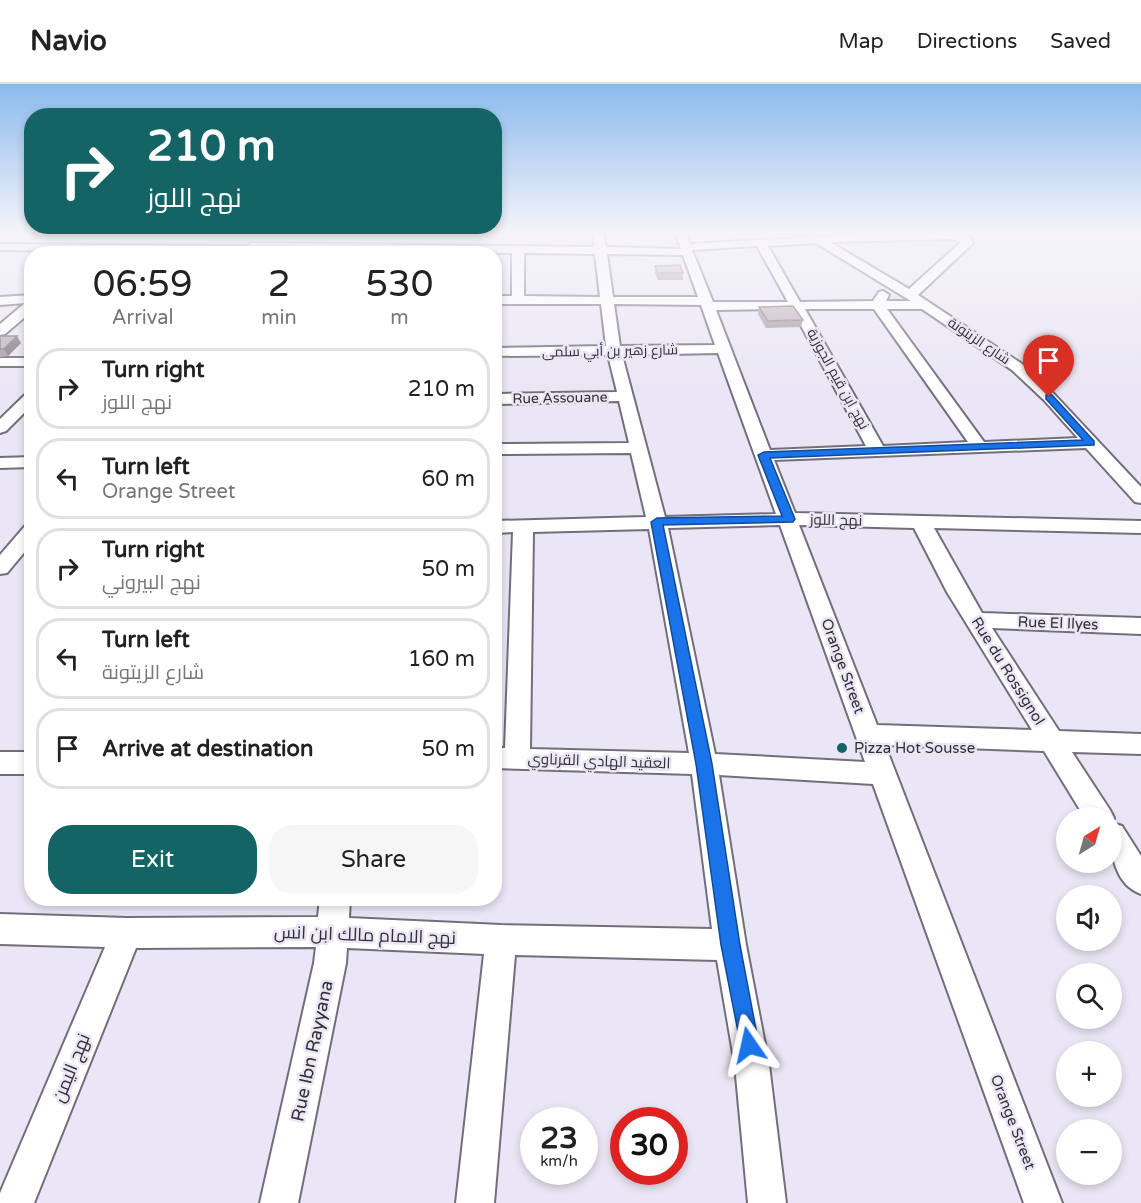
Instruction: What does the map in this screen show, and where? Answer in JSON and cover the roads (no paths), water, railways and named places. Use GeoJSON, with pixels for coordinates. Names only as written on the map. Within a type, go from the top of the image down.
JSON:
{"type":"FeatureCollection","features":[{"type":"Feature","properties":{"kind":"street"},"geometry":{"type":"LineString","coordinates":[[518,284],[518,300]]}},
{"type":"Feature","properties":{"kind":"street"},"geometry":{"type":"LineString","coordinates":[[606,284],[614,351],[657,522],[704,764],[730,945],[753,1065],[767,1203]]}},
{"type":"Feature","properties":{"kind":"street","name":"Orange Street"},"geometry":{"type":"LineString","coordinates":[[700,284],[1043,1203]]}},
{"type":"Feature","properties":{"kind":"street","name":"نهج ابن قيم الجوزية"},"geometry":{"type":"LineString","coordinates":[[785,284],[878,452]]}},
{"type":"Feature","properties":{"kind":"street"},"geometry":{"type":"LineString","coordinates":[[878,304],[888,284]]}},
{"type":"Feature","properties":{"kind":"street","name":"شارع الزيتونة"},"geometry":{"type":"LineString","coordinates":[[891,284],[1024,373],[1141,498]]}},
{"type":"Feature","properties":{"kind":"street"},"geometry":{"type":"LineString","coordinates":[[910,295],[922,284]]}},
{"type":"Feature","properties":{"kind":"street"},"geometry":{"type":"LineString","coordinates":[[502,300],[923,305]]}},
{"type":"Feature","properties":{"kind":"street"},"geometry":{"type":"LineString","coordinates":[[0,301],[24,302]]}},
{"type":"Feature","properties":{"kind":"street"},"geometry":{"type":"LineString","coordinates":[[878,304],[980,448]]}},
{"type":"Feature","properties":{"kind":"street"},"geometry":{"type":"LineString","coordinates":[[0,331],[24,309]]}},
{"type":"Feature","properties":{"kind":"street","name":"شارع زهير بن أبي سلمى"},"geometry":{"type":"LineString","coordinates":[[502,352],[725,349]]}},
{"type":"Feature","properties":{"kind":"street"},"geometry":{"type":"LineString","coordinates":[[0,362],[24,362]]}},
{"type":"Feature","properties":{"kind":"street","name":"Rue Assouane"},"geometry":{"type":"LineString","coordinates":[[502,399],[625,396]]}},
{"type":"Feature","properties":{"kind":"street"},"geometry":{"type":"LineString","coordinates":[[0,428],[24,404]]}},
{"type":"Feature","properties":{"kind":"street"},"geometry":{"type":"LineString","coordinates":[[764,455],[1091,443]]}},
{"type":"Feature","properties":{"kind":"street"},"geometry":{"type":"LineString","coordinates":[[502,449],[637,448]]}},
{"type":"Feature","properties":{"kind":"street"},"geometry":{"type":"LineString","coordinates":[[0,463],[24,462]]}},
{"type":"Feature","properties":{"kind":"street","name":"نهج اللوز"},"geometry":{"type":"LineString","coordinates":[[502,527],[789,519],[1141,527]]}},
{"type":"Feature","properties":{"kind":"street","name":"Rue du Rossignol"},"geometry":{"type":"LineString","coordinates":[[921,522],[976,620],[1093,807]]}},
{"type":"Feature","properties":{"kind":"street"},"geometry":{"type":"LineString","coordinates":[[506,758],[524,526]]}},
{"type":"Feature","properties":{"kind":"street"},"geometry":{"type":"LineString","coordinates":[[0,538],[24,536]]}},
{"type":"Feature","properties":{"kind":"street"},"geometry":{"type":"LineString","coordinates":[[0,568],[24,542]]}},
{"type":"Feature","properties":{"kind":"street","name":"Rue El Ilyes"},"geometry":{"type":"LineString","coordinates":[[976,620],[1141,626]]}},
{"type":"Feature","properties":{"kind":"street"},"geometry":{"type":"LineString","coordinates":[[869,735],[1141,744]]}},
{"type":"Feature","properties":{"kind":"street","name":"العقيد الهادي القرناوي"},"geometry":{"type":"LineString","coordinates":[[506,758],[704,764],[883,774]]}},
{"type":"Feature","properties":{"kind":"street"},"geometry":{"type":"LineString","coordinates":[[1122,851],[1141,881]]}},
{"type":"Feature","properties":{"kind":"street","name":"Rue Ibn Rayyana"},"geometry":{"type":"LineString","coordinates":[[279,1203],[328,973],[335,906]]}},
{"type":"Feature","properties":{"kind":"street","name":"نهج الامام مالك ابن انس"},"geometry":{"type":"LineString","coordinates":[[0,929],[127,933],[333,932],[501,940],[730,945]]}},
{"type":"Feature","properties":{"kind":"street","name":"نهج اليمن"},"geometry":{"type":"LineString","coordinates":[[15,1203],[127,933]]}},
{"type":"Feature","properties":{"kind":"street"},"geometry":{"type":"LineString","coordinates":[[475,1203],[501,940]]}},
{"type":"Feature","properties":{"kind":"place","name":"Pizza Hot Sousse"},"geometry":{"type":"Point","coordinates":[842,748]}}]}
